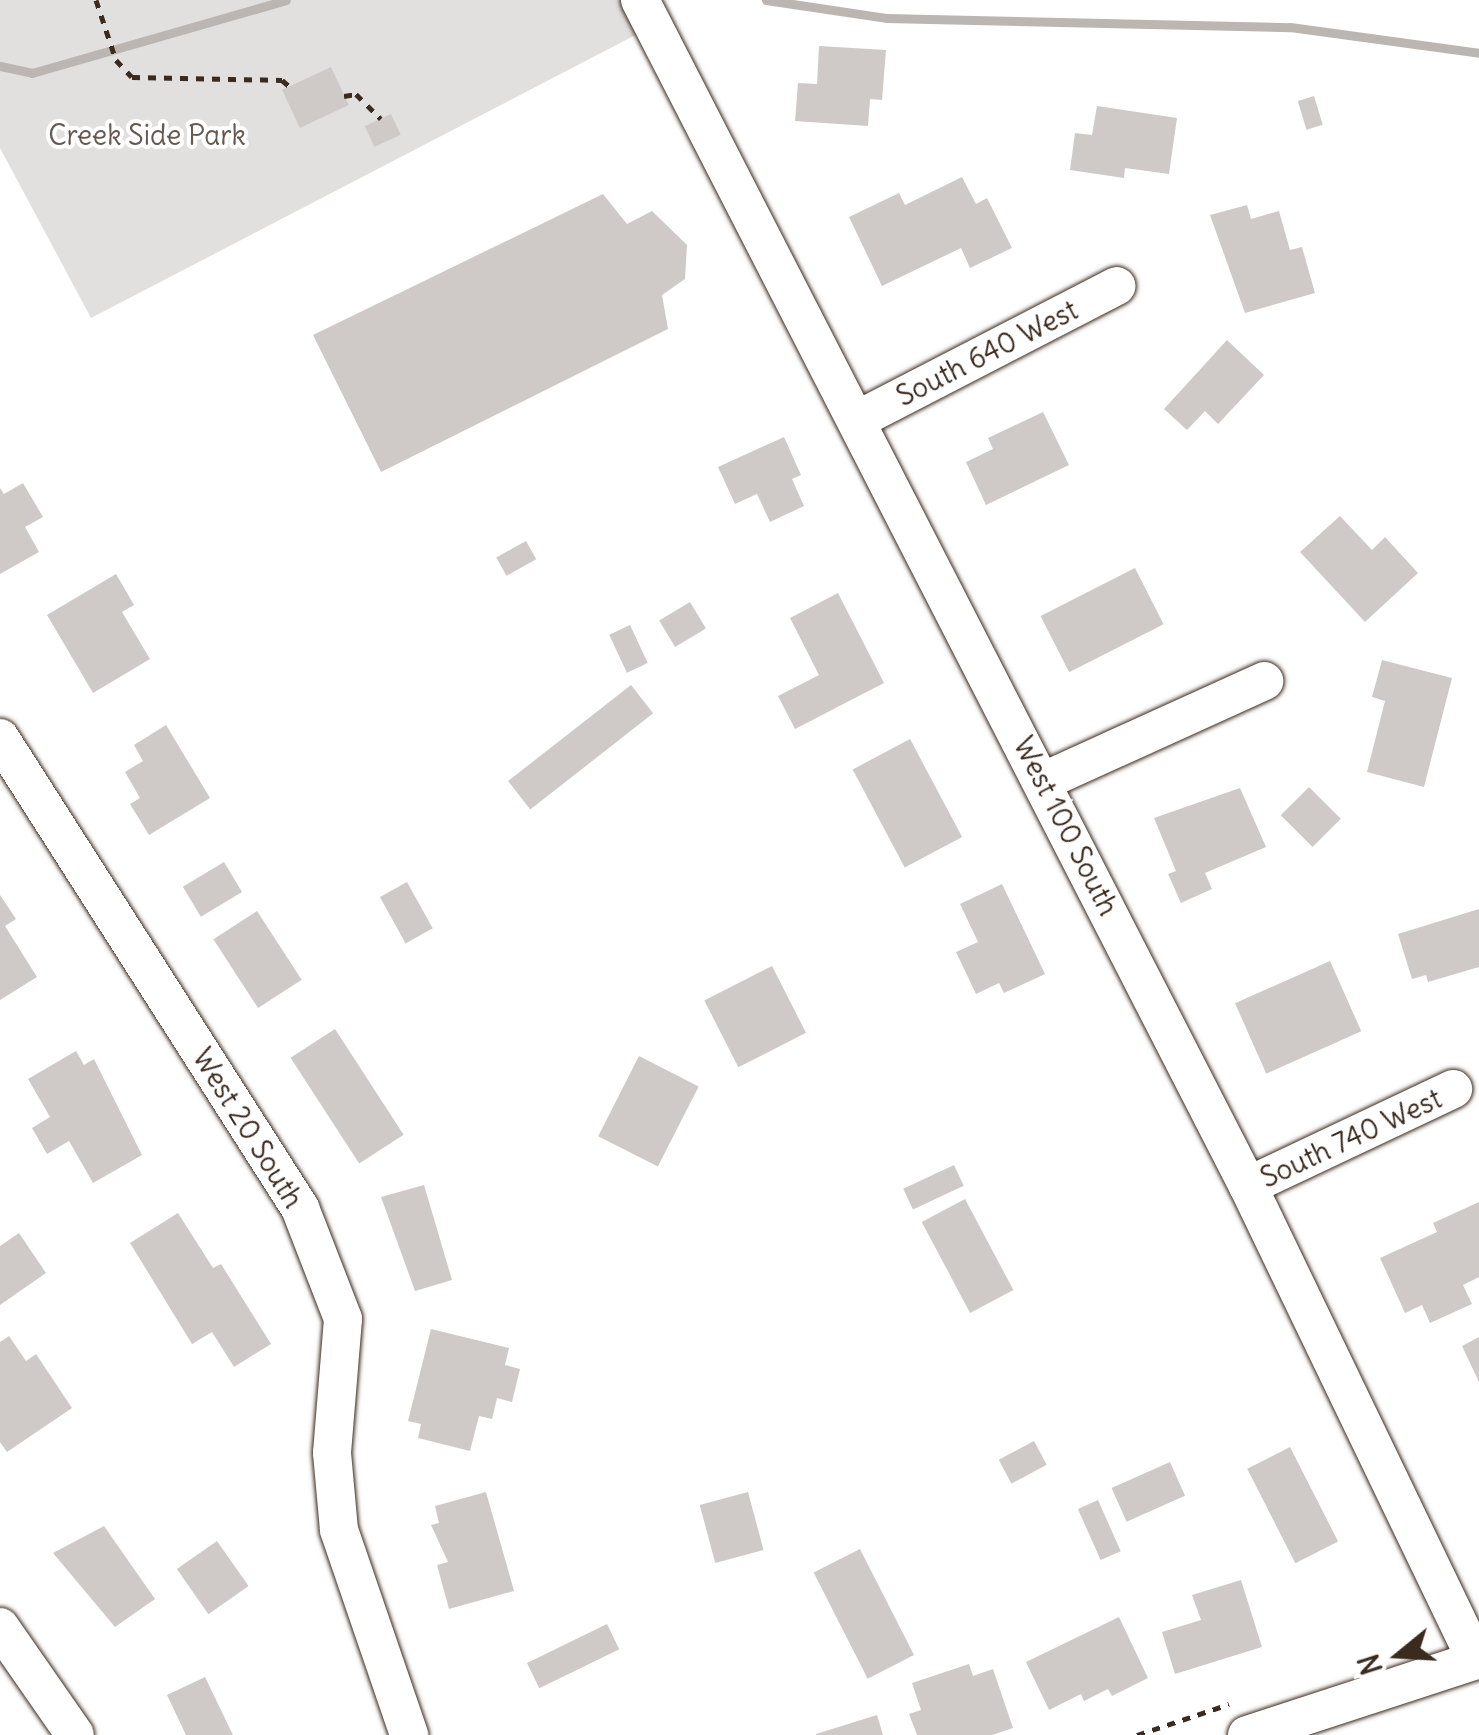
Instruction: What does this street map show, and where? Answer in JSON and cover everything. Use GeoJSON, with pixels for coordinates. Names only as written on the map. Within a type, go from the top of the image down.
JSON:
{"type":"FeatureCollection","features":[{"type":"Feature","properties":{"kind":"street","name":"West 100 South"},"geometry":{"type":"LineString","coordinates":[[640,0],[1044,781],[1248,1186],[1477,1659]]}},
{"type":"Feature","properties":{"kind":"street","name":"South 640 West"},"geometry":{"type":"LineString","coordinates":[[857,420],[1117,286]]}},
{"type":"Feature","properties":{"kind":"street"},"geometry":{"type":"LineString","coordinates":[[1044,781],[1264,681]]}},
{"type":"Feature","properties":{"kind":"street","name":"West 20 South"},"geometry":{"type":"LineString","coordinates":[[0,738],[300,1208],[343,1319],[332,1453],[339,1530],[408,1735]]}},
{"type":"Feature","properties":{"kind":"street","name":"South 740 West"},"geometry":{"type":"LineString","coordinates":[[1248,1186],[1454,1089]]}},
{"type":"Feature","properties":{"kind":"street"},"geometry":{"type":"LineString","coordinates":[[0,1627],[75,1735]]}},
{"type":"Feature","properties":{"kind":"street"},"geometry":{"type":"LineString","coordinates":[[1247,1735],[1477,1659]]}},
{"type":"Feature","properties":{"kind":"path"},"geometry":{"type":"LineString","coordinates":[[96,0],[116,60],[132,77],[282,80],[290,86]]}},
{"type":"Feature","properties":{"kind":"path"},"geometry":{"type":"LineString","coordinates":[[344,96],[356,94],[381,119]]}},
{"type":"Feature","properties":{"kind":"green space","name":"Creek Side Park"},"geometry":{"type":"Polygon","coordinates":[[[0,0],[640,0],[653,26],[91,318],[0,148],[0,0]]]}},
{"type":"Feature","properties":{"kind":"building"},"geometry":{"type":"Polygon","coordinates":[[[819,46],[886,50],[882,100],[870,99],[868,126],[795,121],[798,83],[817,84],[819,46]]]}},
{"type":"Feature","properties":{"kind":"building"},"geometry":{"type":"Polygon","coordinates":[[[331,67],[349,105],[300,128],[282,90],[331,67]]]}},
{"type":"Feature","properties":{"kind":"building"},"geometry":{"type":"Polygon","coordinates":[[[1314,96],[1323,125],[1307,130],[1298,101],[1314,96]]]}},
{"type":"Feature","properties":{"kind":"building"},"geometry":{"type":"Polygon","coordinates":[[[1097,106],[1177,118],[1169,174],[1125,168],[1124,178],[1070,170],[1075,133],[1092,135],[1097,106]]]}},
{"type":"Feature","properties":{"kind":"building"},"geometry":{"type":"Polygon","coordinates":[[[391,114],[401,135],[374,147],[365,126],[391,114]]]}},
{"type":"Feature","properties":{"kind":"building"},"geometry":{"type":"Polygon","coordinates":[[[962,177],[976,204],[987,198],[1012,248],[970,268],[961,248],[882,286],[849,217],[899,193],[905,205],[962,177]]]}},
{"type":"Feature","properties":{"kind":"building"},"geometry":{"type":"Polygon","coordinates":[[[603,194],[627,224],[652,211],[687,245],[685,279],[662,295],[668,329],[381,472],[313,335],[603,194]]]}},
{"type":"Feature","properties":{"kind":"building"},"geometry":{"type":"Polygon","coordinates":[[[1247,205],[1251,219],[1279,211],[1290,250],[1302,247],[1315,293],[1245,313],[1210,215],[1247,205]]]}},
{"type":"Feature","properties":{"kind":"building"},"geometry":{"type":"Polygon","coordinates":[[[1227,340],[1264,375],[1218,424],[1205,411],[1187,430],[1164,409],[1227,340]]]}},
{"type":"Feature","properties":{"kind":"building"},"geometry":{"type":"Polygon","coordinates":[[[1043,412],[1069,465],[986,505],[966,462],[993,449],[988,438],[1043,412]]]}},
{"type":"Feature","properties":{"kind":"building"},"geometry":{"type":"Polygon","coordinates":[[[784,437],[801,475],[792,479],[804,506],[770,522],[757,494],[735,504],[718,467],[784,437]]]}},
{"type":"Feature","properties":{"kind":"building"},"geometry":{"type":"Polygon","coordinates":[[[23,483],[43,517],[25,527],[39,552],[0,574],[0,488],[4,494],[23,483]]]}},
{"type":"Feature","properties":{"kind":"building"},"geometry":{"type":"Polygon","coordinates":[[[1340,516],[1372,550],[1385,537],[1418,573],[1365,622],[1300,552],[1340,516]]]}},
{"type":"Feature","properties":{"kind":"building"},"geometry":{"type":"Polygon","coordinates":[[[526,541],[536,559],[506,576],[496,557],[526,541]]]}},
{"type":"Feature","properties":{"kind":"building"},"geometry":{"type":"Polygon","coordinates":[[[1135,568],[1164,624],[1069,672],[1041,616],[1135,568]]]}},
{"type":"Feature","properties":{"kind":"building"},"geometry":{"type":"Polygon","coordinates":[[[116,574],[134,605],[122,612],[150,659],[93,693],[47,615],[116,574]]]}},
{"type":"Feature","properties":{"kind":"building"},"geometry":{"type":"Polygon","coordinates":[[[838,593],[884,683],[795,729],[778,696],[819,675],[790,618],[838,593]]]}},
{"type":"Feature","properties":{"kind":"building"},"geometry":{"type":"Polygon","coordinates":[[[690,602],[706,629],[675,647],[659,621],[690,602]]]}},
{"type":"Feature","properties":{"kind":"building"},"geometry":{"type":"Polygon","coordinates":[[[630,625],[648,663],[627,673],[609,635],[630,625]]]}},
{"type":"Feature","properties":{"kind":"building"},"geometry":{"type":"Polygon","coordinates":[[[1382,660],[1452,678],[1424,787],[1367,772],[1385,701],[1372,697],[1382,660]]]}},
{"type":"Feature","properties":{"kind":"building"},"geometry":{"type":"Polygon","coordinates":[[[631,685],[653,713],[530,809],[508,781],[631,685]]]}},
{"type":"Feature","properties":{"kind":"building"},"geometry":{"type":"Polygon","coordinates":[[[166,725],[210,798],[149,835],[130,804],[140,798],[125,772],[143,761],[134,745],[166,725]]]}},
{"type":"Feature","properties":{"kind":"building"},"geometry":{"type":"Polygon","coordinates":[[[910,739],[962,837],[905,868],[853,770],[910,739]]]}},
{"type":"Feature","properties":{"kind":"building"},"geometry":{"type":"Polygon","coordinates":[[[1309,787],[1341,819],[1313,847],[1281,815],[1309,787]]]}},
{"type":"Feature","properties":{"kind":"building"},"geometry":{"type":"Polygon","coordinates":[[[1240,788],[1266,847],[1205,873],[1212,889],[1181,903],[1168,874],[1176,871],[1154,818],[1240,788]]]}},
{"type":"Feature","properties":{"kind":"building"},"geometry":{"type":"Polygon","coordinates":[[[224,862],[242,892],[201,917],[183,887],[224,862]]]}},
{"type":"Feature","properties":{"kind":"building"},"geometry":{"type":"Polygon","coordinates":[[[407,882],[433,928],[406,943],[380,897],[407,882]]]}},
{"type":"Feature","properties":{"kind":"building"},"geometry":{"type":"Polygon","coordinates":[[[1002,884],[1045,974],[1004,993],[999,983],[976,994],[956,952],[978,942],[960,904],[1002,884]]]}},
{"type":"Feature","properties":{"kind":"building"},"geometry":{"type":"Polygon","coordinates":[[[0,895],[16,919],[5,926],[37,977],[0,1000],[0,895]]]}},
{"type":"Feature","properties":{"kind":"building"},"geometry":{"type":"Polygon","coordinates":[[[1479,909],[1479,967],[1428,982],[1426,975],[1412,979],[1398,934],[1479,909]]]}},
{"type":"Feature","properties":{"kind":"building"},"geometry":{"type":"Polygon","coordinates":[[[257,911],[302,980],[258,1008],[213,939],[257,911]]]}},
{"type":"Feature","properties":{"kind":"building"},"geometry":{"type":"Polygon","coordinates":[[[1330,961],[1361,1031],[1266,1074],[1235,1003],[1330,961]]]}},
{"type":"Feature","properties":{"kind":"building"},"geometry":{"type":"Polygon","coordinates":[[[772,966],[806,1033],[738,1067],[704,1001],[772,966]]]}},
{"type":"Feature","properties":{"kind":"building"},"geometry":{"type":"Polygon","coordinates":[[[335,1029],[404,1135],[359,1164],[291,1058],[335,1029]]]}},
{"type":"Feature","properties":{"kind":"building"},"geometry":{"type":"Polygon","coordinates":[[[76,1051],[84,1065],[94,1059],[142,1155],[93,1183],[69,1141],[47,1154],[32,1128],[50,1117],[28,1079],[76,1051]]]}},
{"type":"Feature","properties":{"kind":"building"},"geometry":{"type":"Polygon","coordinates":[[[639,1056],[699,1086],[658,1167],[598,1136],[639,1056]]]}},
{"type":"Feature","properties":{"kind":"building"},"geometry":{"type":"Polygon","coordinates":[[[954,1165],[964,1186],[913,1210],[903,1189],[954,1165]]]}},
{"type":"Feature","properties":{"kind":"building"},"geometry":{"type":"Polygon","coordinates":[[[424,1185],[452,1280],[415,1291],[381,1197],[424,1185]]]}},
{"type":"Feature","properties":{"kind":"building"},"geometry":{"type":"Polygon","coordinates":[[[965,1199],[1013,1290],[970,1313],[922,1222],[965,1199]]]}},
{"type":"Feature","properties":{"kind":"building"},"geometry":{"type":"Polygon","coordinates":[[[1479,1202],[1479,1277],[1463,1285],[1472,1304],[1430,1323],[1422,1305],[1405,1313],[1380,1258],[1437,1232],[1433,1223],[1479,1202]]]}},
{"type":"Feature","properties":{"kind":"building"},"geometry":{"type":"Polygon","coordinates":[[[178,1213],[213,1268],[221,1264],[271,1344],[234,1367],[212,1332],[192,1344],[130,1243],[178,1213]]]}},
{"type":"Feature","properties":{"kind":"building"},"geometry":{"type":"Polygon","coordinates":[[[19,1233],[46,1273],[0,1305],[0,1246],[19,1233]]]}},
{"type":"Feature","properties":{"kind":"building"},"geometry":{"type":"Polygon","coordinates":[[[431,1329],[509,1348],[505,1365],[520,1369],[512,1402],[497,1398],[492,1419],[479,1416],[470,1451],[418,1438],[421,1424],[408,1421],[431,1329]]]}},
{"type":"Feature","properties":{"kind":"building"},"geometry":{"type":"Polygon","coordinates":[[[9,1336],[26,1361],[36,1354],[72,1408],[7,1452],[0,1442],[0,1342],[9,1336]]]}},
{"type":"Feature","properties":{"kind":"building"},"geometry":{"type":"Polygon","coordinates":[[[1479,1337],[1479,1382],[1462,1346],[1479,1337]]]}},
{"type":"Feature","properties":{"kind":"building"},"geometry":{"type":"Polygon","coordinates":[[[1034,1441],[1047,1465],[1011,1484],[999,1460],[1034,1441]]]}},
{"type":"Feature","properties":{"kind":"building"},"geometry":{"type":"Polygon","coordinates":[[[1290,1447],[1338,1541],[1295,1563],[1247,1469],[1290,1447]]]}},
{"type":"Feature","properties":{"kind":"building"},"geometry":{"type":"Polygon","coordinates":[[[1170,1462],[1185,1496],[1127,1522],[1112,1488],[1170,1462]]]}},
{"type":"Feature","properties":{"kind":"building"},"geometry":{"type":"Polygon","coordinates":[[[486,1492],[514,1591],[449,1609],[437,1565],[448,1562],[431,1525],[439,1523],[435,1506],[486,1492]]]}},
{"type":"Feature","properties":{"kind":"building"},"geometry":{"type":"Polygon","coordinates":[[[748,1492],[764,1550],[715,1563],[700,1505],[748,1492]]]}},
{"type":"Feature","properties":{"kind":"building"},"geometry":{"type":"Polygon","coordinates":[[[1098,1500],[1121,1551],[1101,1560],[1078,1509],[1098,1500]]]}},
{"type":"Feature","properties":{"kind":"building"},"geometry":{"type":"Polygon","coordinates":[[[104,1526],[155,1599],[115,1627],[53,1553],[104,1526]]]}},
{"type":"Feature","properties":{"kind":"building"},"geometry":{"type":"Polygon","coordinates":[[[217,1541],[249,1586],[208,1614],[177,1569],[217,1541]]]}},
{"type":"Feature","properties":{"kind":"building"},"geometry":{"type":"Polygon","coordinates":[[[860,1549],[914,1655],[868,1679],[814,1573],[860,1549]]]}},
{"type":"Feature","properties":{"kind":"building"},"geometry":{"type":"Polygon","coordinates":[[[1241,1580],[1262,1647],[1175,1674],[1162,1632],[1201,1620],[1192,1595],[1241,1580]]]}},
{"type":"Feature","properties":{"kind":"building"},"geometry":{"type":"Polygon","coordinates":[[[1119,1617],[1148,1678],[1112,1696],[1108,1689],[1084,1701],[1081,1694],[1049,1710],[1026,1662],[1119,1617]]]}},
{"type":"Feature","properties":{"kind":"building"},"geometry":{"type":"Polygon","coordinates":[[[607,1624],[619,1649],[539,1688],[527,1663],[607,1624]]]}},
{"type":"Feature","properties":{"kind":"building"},"geometry":{"type":"Polygon","coordinates":[[[969,1664],[973,1676],[993,1669],[1013,1728],[992,1735],[917,1735],[909,1714],[921,1710],[912,1683],[969,1664]]]}},
{"type":"Feature","properties":{"kind":"building"},"geometry":{"type":"Polygon","coordinates":[[[205,1677],[233,1735],[186,1735],[167,1695],[205,1677]]]}},
{"type":"Feature","properties":{"kind":"building"},"geometry":{"type":"Polygon","coordinates":[[[877,1715],[883,1735],[816,1735],[816,1734],[877,1715]]]}},
{"type":"Feature","properties":{"kind":"waterway"},"geometry":{"type":"LineString","coordinates":[[0,66],[32,73],[286,0]]}},
{"type":"Feature","properties":{"kind":"waterway"},"geometry":{"type":"LineString","coordinates":[[766,0],[886,18],[1290,27],[1479,53]]}}]}
